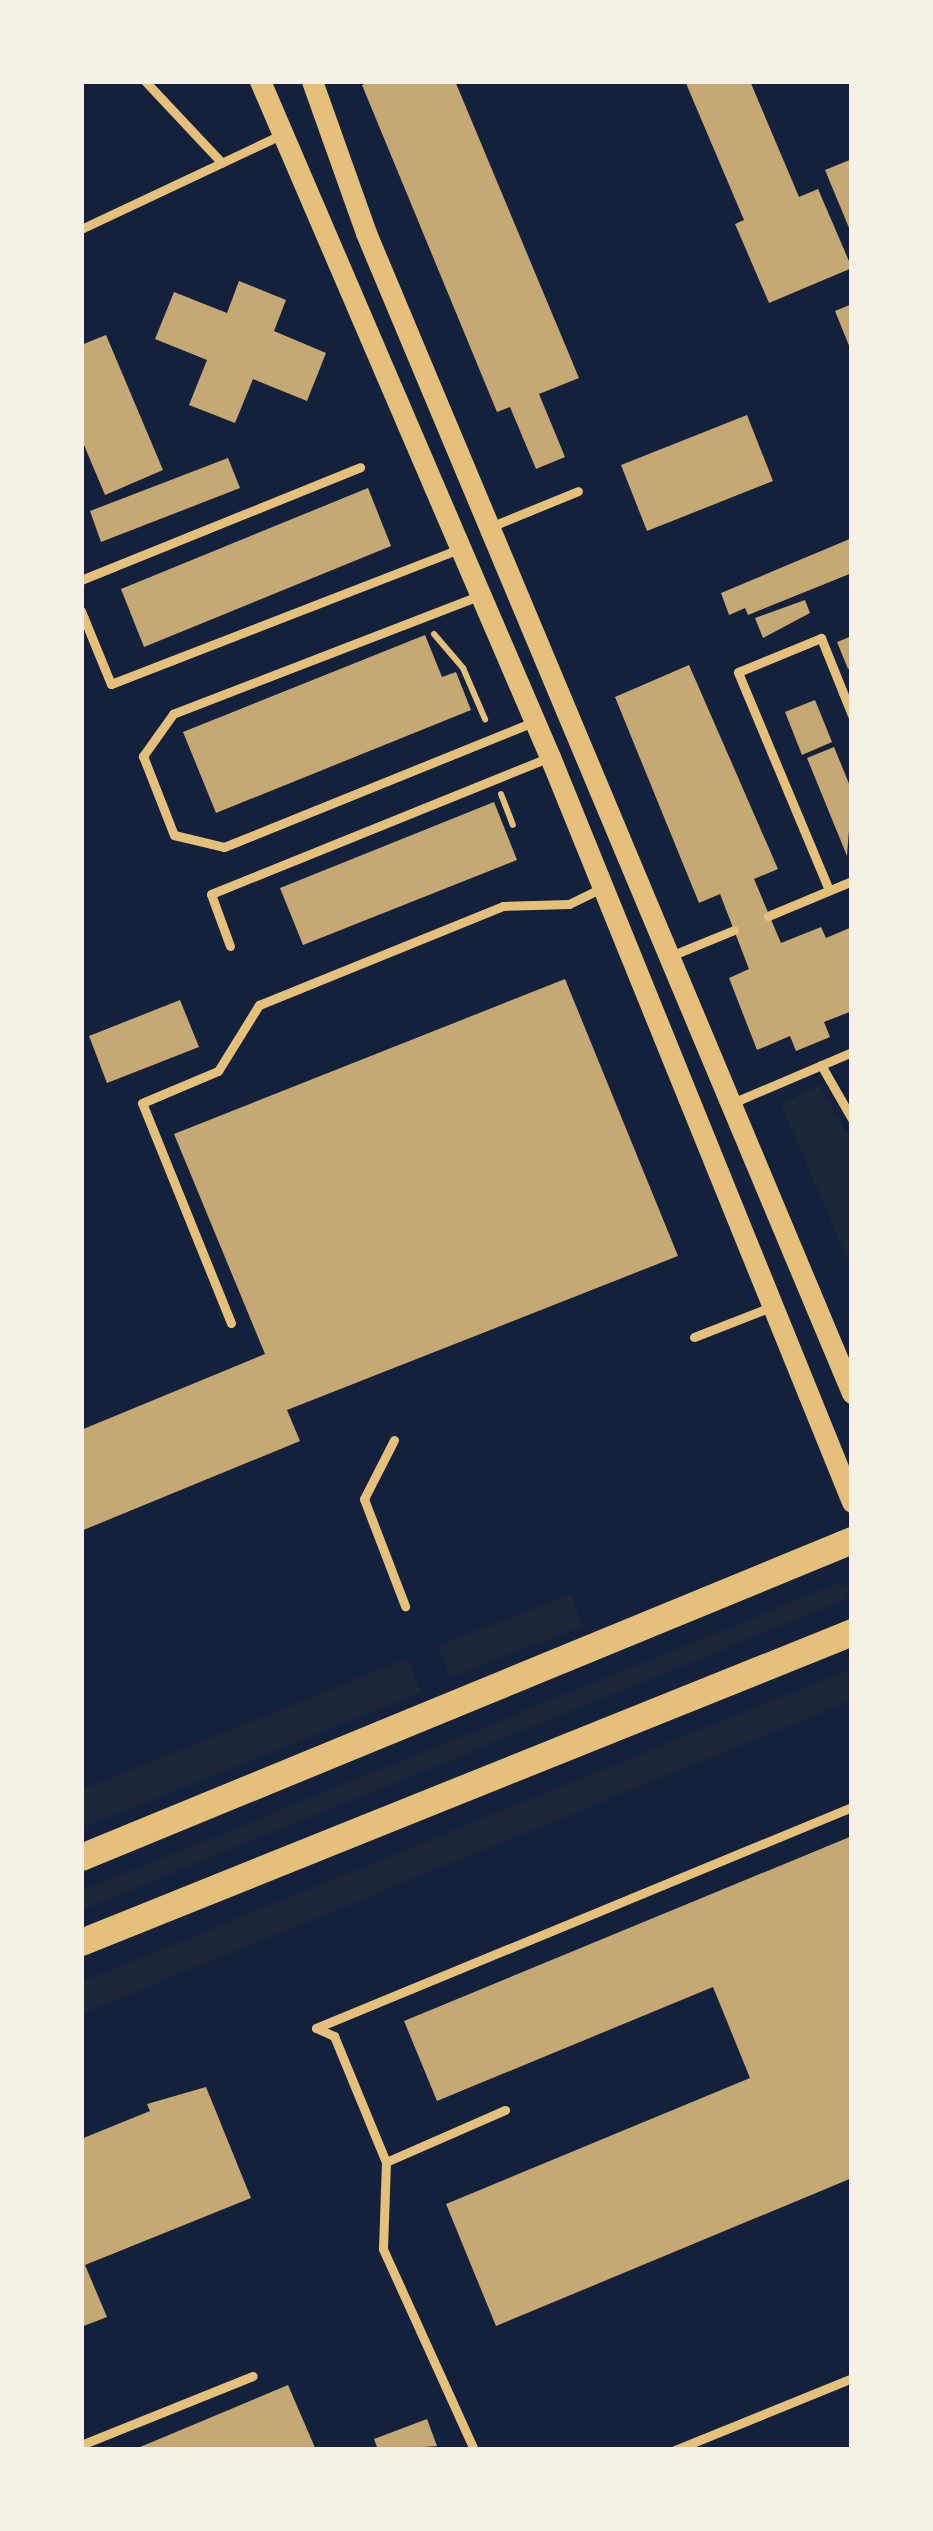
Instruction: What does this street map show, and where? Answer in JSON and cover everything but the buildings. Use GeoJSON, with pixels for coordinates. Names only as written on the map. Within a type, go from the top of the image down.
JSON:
{"type":"FeatureCollection","features":[{"type":"Feature","properties":{"kind":"main road"},"geometry":{"type":"LineString","coordinates":[[81,1857],[852,1540]]}},
{"type":"Feature","properties":{"kind":"main road"},"geometry":{"type":"LineString","coordinates":[[81,1942],[852,1632]]}},
{"type":"Feature","properties":{"kind":"street"},"geometry":{"type":"LineString","coordinates":[[260,81],[550,757],[852,1502]]}},
{"type":"Feature","properties":{"kind":"street"},"geometry":{"type":"LineString","coordinates":[[312,81],[366,233],[726,1106],[852,1393]]}},
{"type":"Feature","properties":{"kind":"lane"},"geometry":{"type":"LineString","coordinates":[[145,81],[222,163]]}},
{"type":"Feature","properties":{"kind":"lane"},"geometry":{"type":"LineString","coordinates":[[81,229],[281,135]]}},
{"type":"Feature","properties":{"kind":"lane"},"geometry":{"type":"LineString","coordinates":[[81,580],[361,467]]}},
{"type":"Feature","properties":{"kind":"lane"},"geometry":{"type":"LineString","coordinates":[[490,527],[578,491]]}},
{"type":"Feature","properties":{"kind":"lane"},"geometry":{"type":"LineString","coordinates":[[81,610],[111,684],[462,547]]}},
{"type":"Feature","properties":{"kind":"lane"},"geometry":{"type":"LineString","coordinates":[[482,595],[173,714],[142,756],[174,835],[224,848],[535,722]]}},
{"type":"Feature","properties":{"kind":"lane"},"geometry":{"type":"LineString","coordinates":[[829,890],[739,672],[820,638],[852,715]]}},
{"type":"Feature","properties":{"kind":"lane"},"geometry":{"type":"LineString","coordinates":[[230,946],[211,894],[550,757]]}},
{"type":"Feature","properties":{"kind":"lane"},"geometry":{"type":"LineString","coordinates":[[768,916],[852,880]]}},
{"type":"Feature","properties":{"kind":"lane"},"geometry":{"type":"LineString","coordinates":[[231,1323],[142,1103],[218,1071],[259,1005],[503,906],[568,904],[604,887]]}},
{"type":"Feature","properties":{"kind":"lane"},"geometry":{"type":"LineString","coordinates":[[668,957],[734,930]]}},
{"type":"Feature","properties":{"kind":"lane"},"geometry":{"type":"LineString","coordinates":[[726,1106],[852,1052]]}},
{"type":"Feature","properties":{"kind":"lane"},"geometry":{"type":"LineString","coordinates":[[821,1065],[852,1120]]}},
{"type":"Feature","properties":{"kind":"lane"},"geometry":{"type":"LineString","coordinates":[[694,1337],[771,1307]]}},
{"type":"Feature","properties":{"kind":"lane"},"geometry":{"type":"LineString","coordinates":[[394,1440],[364,1499],[405,1606]]}},
{"type":"Feature","properties":{"kind":"lane"},"geometry":{"type":"LineString","coordinates":[[474,2450],[383,2249],[386,2162],[334,2036],[316,2029],[852,1807]]}},
{"type":"Feature","properties":{"kind":"lane"},"geometry":{"type":"LineString","coordinates":[[386,2162],[506,2110]]}},
{"type":"Feature","properties":{"kind":"lane"},"geometry":{"type":"LineString","coordinates":[[81,2445],[253,2376]]}},
{"type":"Feature","properties":{"kind":"lane"},"geometry":{"type":"LineString","coordinates":[[675,2450],[852,2378]]}},
{"type":"Feature","properties":{"kind":"path"},"geometry":{"type":"LineString","coordinates":[[426,616],[464,668],[493,739]]}},
{"type":"Feature","properties":{"kind":"path"},"geometry":{"type":"LineString","coordinates":[[496,779],[513,825]]}},
{"type":"Feature","properties":{"kind":"shaded area"},"geometry":{"type":"Polygon","coordinates":[[[819,1085],[852,1141],[852,1270],[781,1105],[819,1085]]]}},
{"type":"Feature","properties":{"kind":"shaded area"},"geometry":{"type":"Polygon","coordinates":[[[839,1583],[851,1588],[845,1600],[81,1910],[81,1891],[839,1583]]]}},
{"type":"Feature","properties":{"kind":"shaded area"},"geometry":{"type":"Polygon","coordinates":[[[571,1594],[583,1626],[450,1678],[437,1646],[571,1594]]]}},
{"type":"Feature","properties":{"kind":"shaded area"},"geometry":{"type":"Polygon","coordinates":[[[408,1658],[421,1692],[81,1828],[81,1790],[408,1658]]]}},
{"type":"Feature","properties":{"kind":"shaded area"},"geometry":{"type":"Polygon","coordinates":[[[852,1668],[852,1700],[81,2014],[81,1982],[852,1668]]]}}]}
